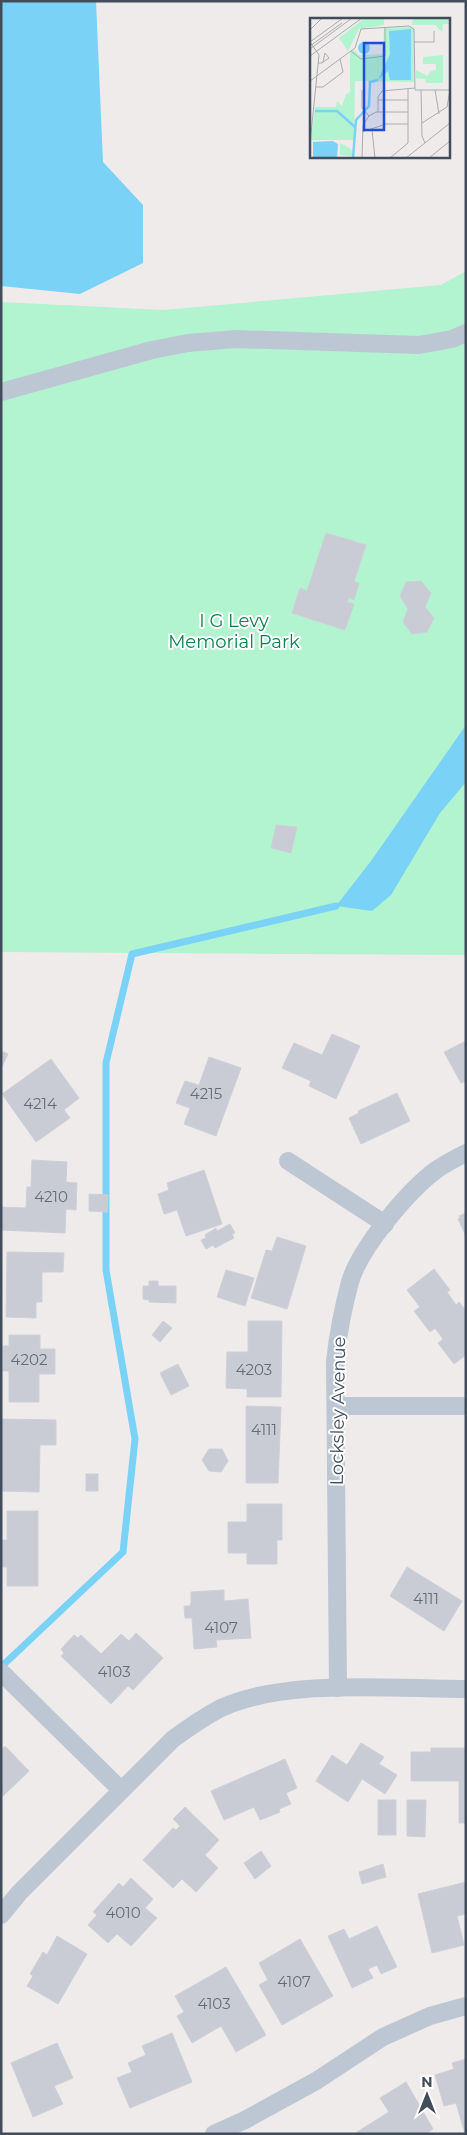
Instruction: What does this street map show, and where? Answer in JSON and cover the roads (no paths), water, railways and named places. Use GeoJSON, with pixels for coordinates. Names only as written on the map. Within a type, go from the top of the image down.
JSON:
{"type":"FeatureCollection","features":[{"type":"Feature","properties":{"kind":"street"},"geometry":{"type":"LineString","coordinates":[[1,392],[152,350],[188,343],[236,339],[419,345],[452,339],[466,333]]}},
{"type":"Feature","properties":{"kind":"street","name":"Locksley Avenue"},"geometry":{"type":"LineString","coordinates":[[338,1688],[335,1570],[335,1361],[338,1334],[350,1281],[360,1259],[385,1224],[407,1198],[436,1171],[466,1153]]}},
{"type":"Feature","properties":{"kind":"street"},"geometry":{"type":"LineString","coordinates":[[288,1161],[385,1224]]}},
{"type":"Feature","properties":{"kind":"street"},"geometry":{"type":"LineString","coordinates":[[336,1406],[466,1406]]}},
{"type":"Feature","properties":{"kind":"street"},"geometry":{"type":"LineString","coordinates":[[1,1672],[121,1790]]}},
{"type":"Feature","properties":{"kind":"street"},"geometry":{"type":"LineString","coordinates":[[1,1916],[19,1893],[173,1739],[196,1722],[222,1708],[249,1698],[288,1691],[338,1688],[466,1689]]}},
{"type":"Feature","properties":{"kind":"street"},"geometry":{"type":"LineString","coordinates":[[214,2134],[246,2120],[316,2081],[383,2037],[430,2016],[466,2006]]}},
{"type":"Feature","properties":{"kind":"water"},"geometry":{"type":"Polygon","coordinates":[[[1,1],[96,1],[103,162],[143,205],[143,263],[80,294],[1,286],[1,1]]]}},
{"type":"Feature","properties":{"kind":"water"},"geometry":{"type":"Polygon","coordinates":[[[466,725],[466,782],[440,813],[391,895],[372,911],[336,906],[371,861],[466,725]]]}},
{"type":"Feature","properties":{"kind":"waterway"},"geometry":{"type":"LineString","coordinates":[[1,1667],[123,1552],[135,1439],[106,1270],[106,1063],[132,954],[336,906]]}},
{"type":"Feature","properties":{"kind":"park label","name":"I G Levy Memorial Park"},"geometry":{"type":"Point","coordinates":[234,631]}}]}
